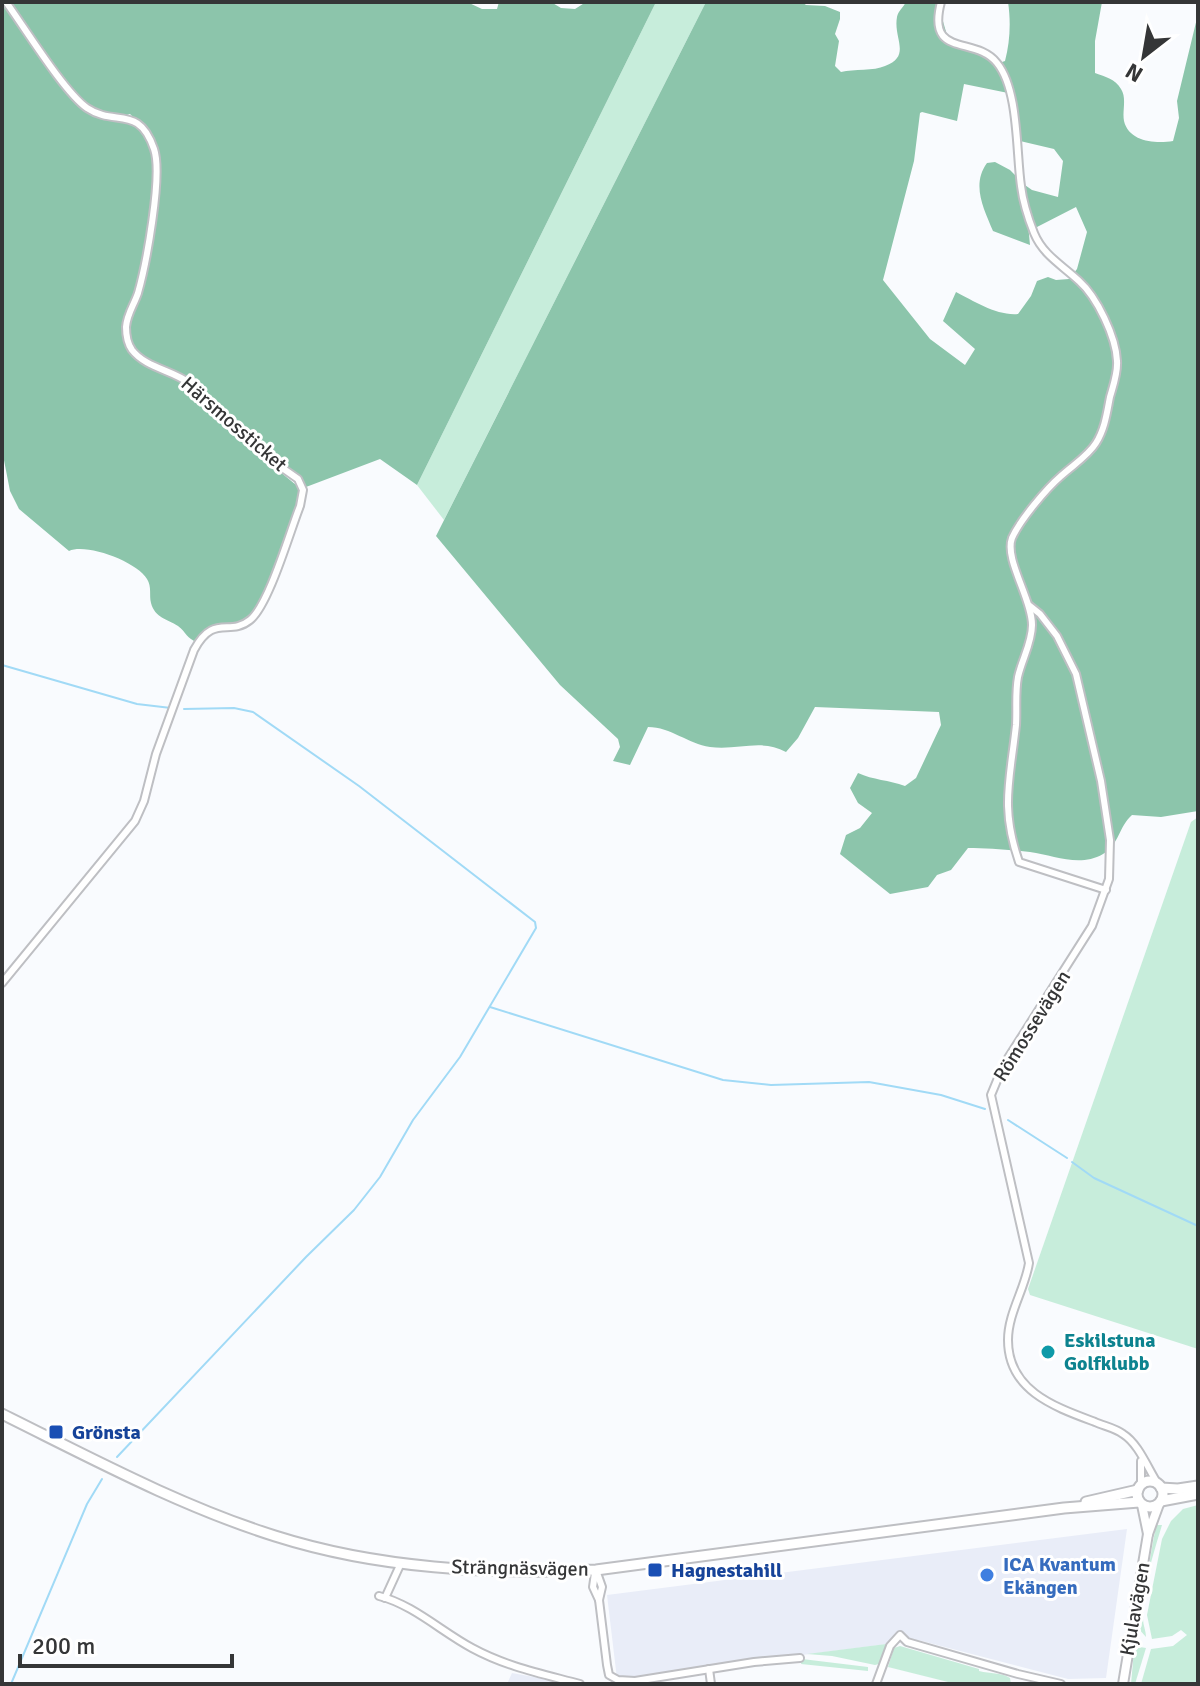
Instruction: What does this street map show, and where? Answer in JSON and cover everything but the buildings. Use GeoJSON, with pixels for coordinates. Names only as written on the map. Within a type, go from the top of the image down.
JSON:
{"type":"FeatureCollection","features":[{"type":"Feature","properties":{"kind":"main road","name":"Strängnäsvägen"},"geometry":{"type":"LineString","coordinates":[[2,1414],[226,1519],[309,1546],[460,1570],[596,1570],[1064,1508],[1141,1504]]}},
{"type":"Feature","properties":{"kind":"main road"},"geometry":{"type":"LineString","coordinates":[[1198,1486],[1178,1489],[1147,1482],[1139,1488],[1141,1504],[1149,1507],[1198,1494]]}},
{"type":"Feature","properties":{"kind":"main road"},"geometry":{"type":"LineString","coordinates":[[1159,1486],[1160,1503]]}},
{"type":"Feature","properties":{"kind":"main road","name":"Strängnäsvägen"},"geometry":{"type":"LineString","coordinates":[[1064,1508],[1139,1488]]}},
{"type":"Feature","properties":{"kind":"street","name":"Härsmossticket"},"geometry":{"type":"LineString","coordinates":[[2,983],[135,821],[194,650],[200,639],[216,626],[241,625],[258,611],[300,506],[303,490],[298,479],[261,453],[189,383],[179,375],[143,360],[130,347],[126,338],[127,322],[140,284],[158,183],[154,149],[142,128],[130,118],[104,116],[81,104],[6,2]]}},
{"type":"Feature","properties":{"kind":"street"},"geometry":{"type":"LineString","coordinates":[[941,2],[938,23],[947,40],[986,53],[1000,68],[1012,106],[1023,199],[1035,236],[1045,253],[1091,293],[1103,316],[1117,357],[1105,423],[1095,446],[1056,480],[1013,536],[1011,543],[1013,559],[1030,606],[1031,636],[1018,680],[1009,764],[1007,811],[1010,836],[1019,862],[1106,890]]}},
{"type":"Feature","properties":{"kind":"street","name":"Römossevägen"},"geometry":{"type":"LineString","coordinates":[[1030,606],[1057,636],[1076,674],[1108,816],[1110,863],[1106,890],[1083,942],[1003,1066],[991,1095],[1029,1263],[1009,1329],[1011,1361],[1020,1379],[1034,1395],[1059,1409],[1123,1433],[1133,1443],[1159,1486]]}},
{"type":"Feature","properties":{"kind":"street"},"geometry":{"type":"LineString","coordinates":[[1139,1455],[1142,1466],[1139,1488]]}},
{"type":"Feature","properties":{"kind":"street","name":"Kjulavägen"},"geometry":{"type":"LineString","coordinates":[[1123,1684],[1148,1534],[1160,1503]]}},
{"type":"Feature","properties":{"kind":"street","name":"Kjulavägen"},"geometry":{"type":"LineString","coordinates":[[1141,1504],[1148,1534]]}},
{"type":"Feature","properties":{"kind":"street"},"geometry":{"type":"LineString","coordinates":[[401,1563],[382,1597],[490,1658],[525,1671],[580,1684]]}},
{"type":"Feature","properties":{"kind":"street"},"geometry":{"type":"LineString","coordinates":[[596,1570],[593,1587],[599,1600],[609,1675],[605,1684]]}},
{"type":"Feature","properties":{"kind":"street"},"geometry":{"type":"LineString","coordinates":[[876,1684],[890,1646],[900,1635],[907,1642],[1061,1684]]}},
{"type":"Feature","properties":{"kind":"street"},"geometry":{"type":"LineString","coordinates":[[609,1675],[627,1681],[800,1658]]}},
{"type":"Feature","properties":{"kind":"street"},"geometry":{"type":"LineString","coordinates":[[709,1669],[711,1684]]}},
{"type":"Feature","properties":{"kind":"street"},"geometry":{"type":"LineString","coordinates":[[1014,1684],[1018,1674]]}},
{"type":"Feature","properties":{"kind":"street"},"geometry":{"type":"LineString","coordinates":[[671,1675],[672,1684]]}},
{"type":"Feature","properties":{"kind":"shaded area"},"geometry":{"type":"Polygon","coordinates":[[[1127,1529],[1106,1678],[1068,1679],[918,1640],[617,1679],[607,1595],[1127,1529]]]}},
{"type":"Feature","properties":{"kind":"shaded area"},"geometry":{"type":"Polygon","coordinates":[[[512,1673],[534,1677],[564,1684],[507,1684],[512,1673]]]}},
{"type":"Feature","properties":{"kind":"green space"},"geometry":{"type":"Polygon","coordinates":[[[2,2],[80,104],[136,124],[147,137],[157,162],[143,271],[125,323],[133,355],[185,381],[262,457],[301,489],[301,497],[258,609],[241,621],[213,629],[197,642],[155,612],[149,582],[142,573],[123,561],[99,552],[69,551],[19,509],[10,491],[2,450],[2,2]]]}},
{"type":"Feature","properties":{"kind":"green space"},"geometry":{"type":"Polygon","coordinates":[[[9,2],[467,2],[482,9],[497,9],[499,2],[551,2],[561,8],[575,9],[586,2],[656,2],[417,485],[380,459],[306,487],[303,481],[264,452],[188,377],[138,354],[132,345],[129,323],[144,287],[161,172],[159,154],[151,135],[130,114],[107,115],[94,110],[74,92],[9,2]]]}},
{"type":"Feature","properties":{"kind":"green space"},"geometry":{"type":"Polygon","coordinates":[[[656,2],[706,2],[444,520],[417,485],[656,2]]]}},
{"type":"Feature","properties":{"kind":"green space"},"geometry":{"type":"Polygon","coordinates":[[[706,2],[802,2],[840,12],[835,34],[839,41],[835,66],[841,72],[880,68],[898,57],[897,17],[906,2],[945,2],[942,18],[947,35],[983,49],[1002,62],[1005,61],[1009,39],[1008,2],[1102,2],[1095,41],[1095,73],[1113,81],[1121,89],[1124,121],[1131,133],[1144,140],[1159,142],[1173,141],[1179,118],[1177,101],[1198,14],[1198,811],[1161,817],[1132,815],[1108,850],[1085,860],[968,848],[951,870],[937,875],[928,887],[890,894],[840,854],[846,835],[860,828],[872,813],[858,803],[850,788],[858,773],[905,786],[916,778],[941,725],[939,712],[815,707],[798,738],[786,752],[758,745],[710,747],[648,727],[630,765],[613,761],[620,747],[618,739],[560,685],[436,536],[706,2]],[[964,84],[957,121],[920,113],[914,161],[883,280],[930,339],[965,365],[975,349],[943,321],[956,292],[994,310],[1018,314],[1037,281],[1048,277],[1069,279],[1077,269],[1087,232],[1076,207],[1037,227],[1036,231],[1023,197],[1022,183],[1032,190],[1058,197],[1063,161],[1054,149],[1020,141],[1013,94],[964,84]]]}},
{"type":"Feature","properties":{"kind":"green space"},"geometry":{"type":"Polygon","coordinates":[[[995,162],[1016,176],[1030,245],[993,231],[979,188],[982,171],[987,163],[995,162]]]}},
{"type":"Feature","properties":{"kind":"green space"},"geometry":{"type":"Polygon","coordinates":[[[1198,817],[1198,1349],[1030,1295],[1028,1289],[1191,822],[1198,817]]]}},
{"type":"Feature","properties":{"kind":"green space"},"geometry":{"type":"Polygon","coordinates":[[[1198,1505],[1198,1684],[1141,1684],[1151,1649],[1173,1646],[1187,1635],[1181,1630],[1172,1636],[1152,1639],[1147,1615],[1162,1539],[1171,1521],[1183,1509],[1198,1505]]]}},
{"type":"Feature","properties":{"kind":"green space"},"geometry":{"type":"Polygon","coordinates":[[[1156,1525],[1162,1525],[1144,1596],[1146,1637],[1138,1628],[1156,1525]]]}},
{"type":"Feature","properties":{"kind":"green space"},"geometry":{"type":"Polygon","coordinates":[[[886,1644],[879,1664],[875,1665],[807,1654],[886,1644]]]}},
{"type":"Feature","properties":{"kind":"green space"},"geometry":{"type":"Polygon","coordinates":[[[900,1646],[979,1671],[1003,1675],[1010,1678],[1011,1684],[956,1684],[888,1667],[894,1648],[900,1646]]]}},
{"type":"Feature","properties":{"kind":"green space"},"geometry":{"type":"Polygon","coordinates":[[[1140,1647],[1146,1648],[1135,1684],[1131,1684],[1134,1651],[1140,1647]]]}},
{"type":"Feature","properties":{"kind":"green space"},"geometry":{"type":"Polygon","coordinates":[[[802,1659],[868,1667],[868,1671],[801,1664],[802,1659]]]}},
{"type":"Feature","properties":{"kind":"waterway"},"geometry":{"type":"LineString","coordinates":[[2,665],[137,704],[171,708]]}},
{"type":"Feature","properties":{"kind":"waterway"},"geometry":{"type":"LineString","coordinates":[[117,1457],[354,1210],[380,1177],[413,1120],[460,1057],[536,928],[535,922],[359,786],[253,712],[234,708],[184,709]]}},
{"type":"Feature","properties":{"kind":"waterway"},"geometry":{"type":"LineString","coordinates":[[490,1007],[723,1080],[771,1085],[869,1082],[941,1095],[985,1109]]}},
{"type":"Feature","properties":{"kind":"waterway"},"geometry":{"type":"LineString","coordinates":[[1008,1120],[1067,1158]]}},
{"type":"Feature","properties":{"kind":"waterway"},"geometry":{"type":"LineString","coordinates":[[1072,1162],[1094,1178],[1198,1226]]}},
{"type":"Feature","properties":{"kind":"waterway"},"geometry":{"type":"LineString","coordinates":[[11,1684],[87,1504],[102,1479]]}},
{"type":"Feature","properties":{"kind":"place","name":"Eskilstuna Golfklubb"},"geometry":{"type":"Point","coordinates":[1048,1352]}},
{"type":"Feature","properties":{"kind":"place","name":"Grönsta"},"geometry":{"type":"Point","coordinates":[56,1432]}},
{"type":"Feature","properties":{"kind":"place","name":"Hagnestahill"},"geometry":{"type":"Point","coordinates":[655,1570]}},
{"type":"Feature","properties":{"kind":"place","name":"ICA Kvantum Ekängen"},"geometry":{"type":"Point","coordinates":[987,1575]}}]}
